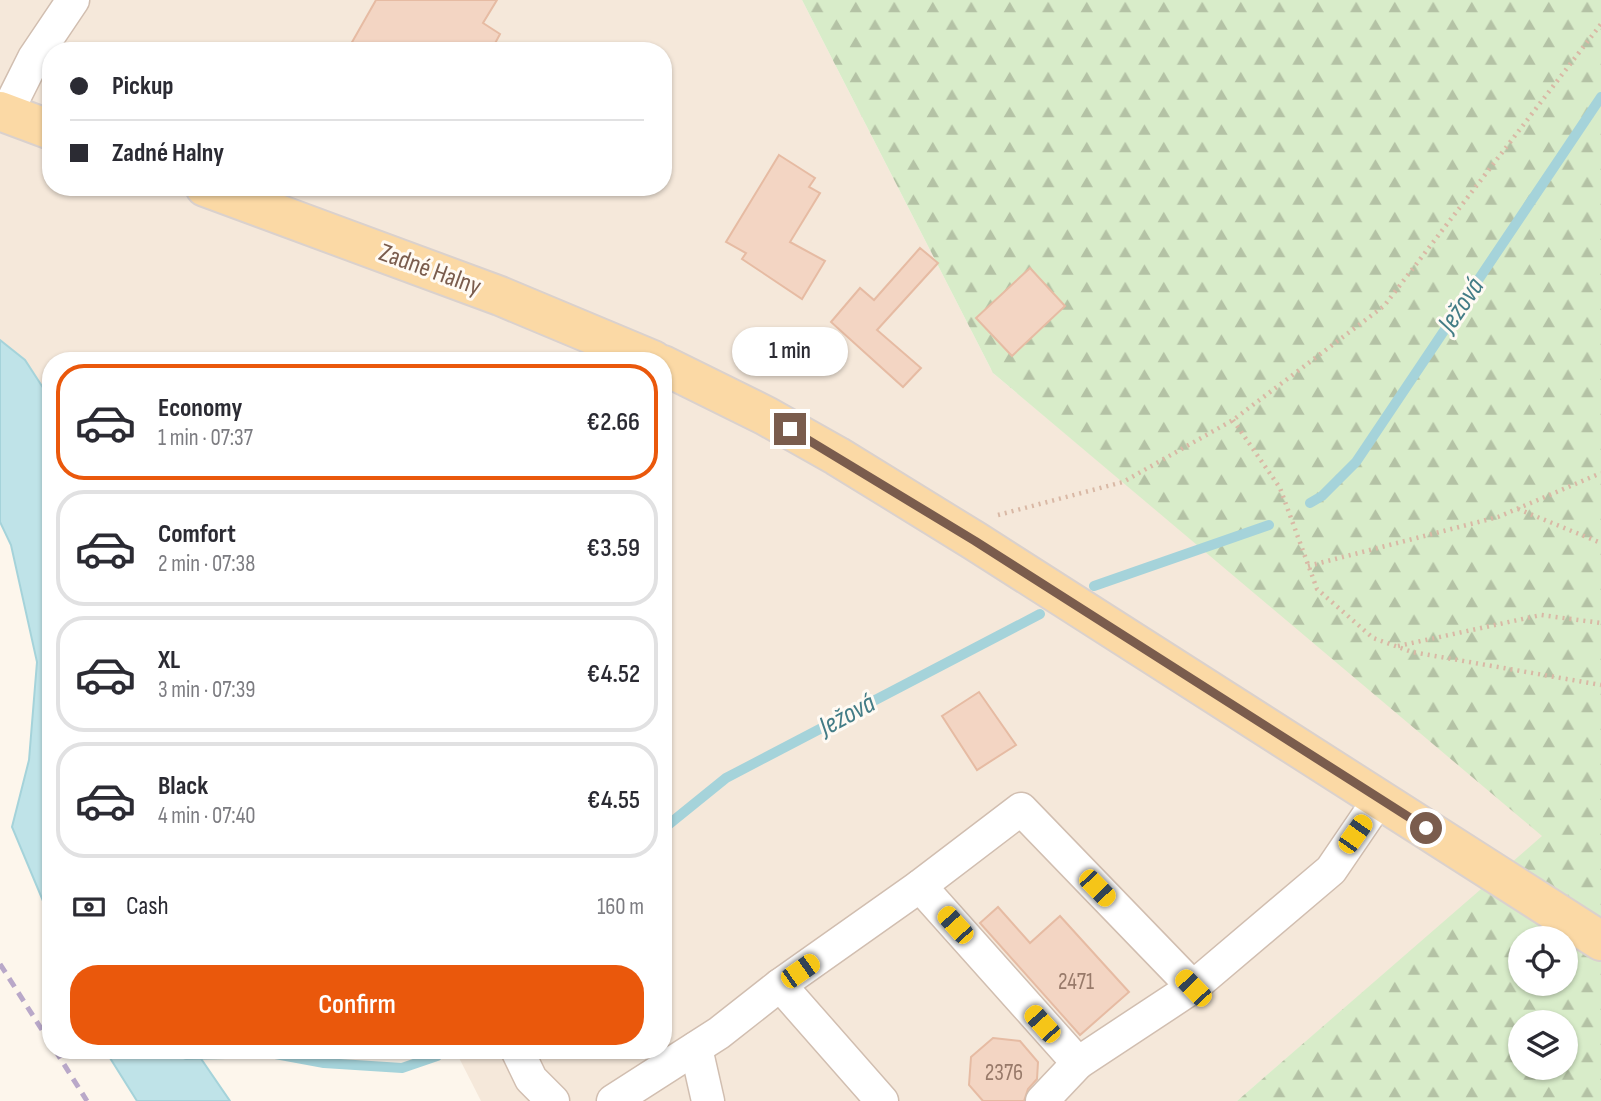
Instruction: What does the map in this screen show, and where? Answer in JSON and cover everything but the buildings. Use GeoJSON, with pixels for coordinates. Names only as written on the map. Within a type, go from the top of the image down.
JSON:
{"type":"FeatureCollection","features":[{"type":"Feature","properties":{"kind":"main road"},"geometry":{"type":"LineString","coordinates":[[3,113],[42,127]]}},
{"type":"Feature","properties":{"kind":"main road","name":"Zadné Halny"},"geometry":{"type":"LineString","coordinates":[[229,196],[500,296],[634,352]]}},
{"type":"Feature","properties":{"kind":"main road"},"geometry":{"type":"LineString","coordinates":[[672,369],[766,416],[975,541],[1601,941]]}},
{"type":"Feature","properties":{"kind":"street"},"geometry":{"type":"LineString","coordinates":[[45,42],[73,0]]}},
{"type":"Feature","properties":{"kind":"street"},"geometry":{"type":"LineString","coordinates":[[3,113],[42,46]]}},
{"type":"Feature","properties":{"kind":"street"},"geometry":{"type":"LineString","coordinates":[[1042,1101],[1078,1063],[1193,988],[1331,870],[1380,798]]}},
{"type":"Feature","properties":{"kind":"street"},"geometry":{"type":"LineString","coordinates":[[613,1101],[719,1033],[780,985],[920,886],[1021,808],[1193,988]]}},
{"type":"Feature","properties":{"kind":"street"},"geometry":{"type":"LineString","coordinates":[[920,886],[1078,1063]]}},
{"type":"Feature","properties":{"kind":"street"},"geometry":{"type":"LineString","coordinates":[[780,985],[882,1101]]}},
{"type":"Feature","properties":{"kind":"street"},"geometry":{"type":"LineString","coordinates":[[696,1048],[708,1101]]}},
{"type":"Feature","properties":{"kind":"street"},"geometry":{"type":"LineString","coordinates":[[521,1059],[531,1079],[553,1101]]}},
{"type":"Feature","properties":{"kind":"path"},"geometry":{"type":"LineString","coordinates":[[975,541],[1000,513],[1123,482],[1233,420],[1384,306],[1601,24]]}},
{"type":"Feature","properties":{"kind":"path"},"geometry":{"type":"LineString","coordinates":[[1233,420],[1280,488],[1317,590],[1373,638],[1412,652],[1601,685]]}},
{"type":"Feature","properties":{"kind":"path"},"geometry":{"type":"LineString","coordinates":[[1308,566],[1498,517],[1601,473]]}},
{"type":"Feature","properties":{"kind":"path"},"geometry":{"type":"LineString","coordinates":[[1518,509],[1601,543]]}},
{"type":"Feature","properties":{"kind":"path"},"geometry":{"type":"LineString","coordinates":[[1397,647],[1541,615],[1601,624]]}},
{"type":"Feature","properties":{"kind":"shaded area"},"geometry":{"type":"Polygon","coordinates":[[[0,0],[802,0],[993,373],[1543,837],[1237,1101],[481,1101],[460,1059],[672,1059],[672,352],[42,352],[42,437],[0,402],[0,0]]]}},
{"type":"Feature","properties":{"kind":"green space"},"geometry":{"type":"Polygon","coordinates":[[[802,0],[1601,0],[1601,1101],[1237,1101],[1542,836],[993,373],[802,0]]]}},
{"type":"Feature","properties":{"kind":"water"},"geometry":{"type":"Polygon","coordinates":[[[0,340],[25,360],[42,386],[42,899],[12,827],[29,760],[37,662],[11,545],[0,522],[0,340]]]}},
{"type":"Feature","properties":{"kind":"water"},"geometry":{"type":"Polygon","coordinates":[[[111,1059],[201,1059],[230,1101],[137,1101],[111,1059]]]}},
{"type":"Feature","properties":{"kind":"waterway","name":"Ježová"},"geometry":{"type":"LineString","coordinates":[[1310,503],[1322,496],[1356,462],[1601,97]]}},
{"type":"Feature","properties":{"kind":"waterway","name":"Ježová"},"geometry":{"type":"LineString","coordinates":[[1094,586],[1269,525]]}},
{"type":"Feature","properties":{"kind":"waterway","name":"Ježová"},"geometry":{"type":"LineString","coordinates":[[672,822],[726,778],[1040,614]]}},
{"type":"Feature","properties":{"kind":"waterway","name":"Ježová"},"geometry":{"type":"LineString","coordinates":[[302,1059],[402,1068],[428,1059]]}},
{"type":"Feature","properties":{"kind":"railway"},"geometry":{"type":"LineString","coordinates":[[0,964],[42,1030]]}},
{"type":"Feature","properties":{"kind":"railway"},"geometry":{"type":"LineString","coordinates":[[61,1059],[87,1101]]}},
{"type":"Feature","properties":{"kind":"route"},"geometry":{"type":"LineString","coordinates":[[790,429],[975,541],[1426,828]]}}]}
